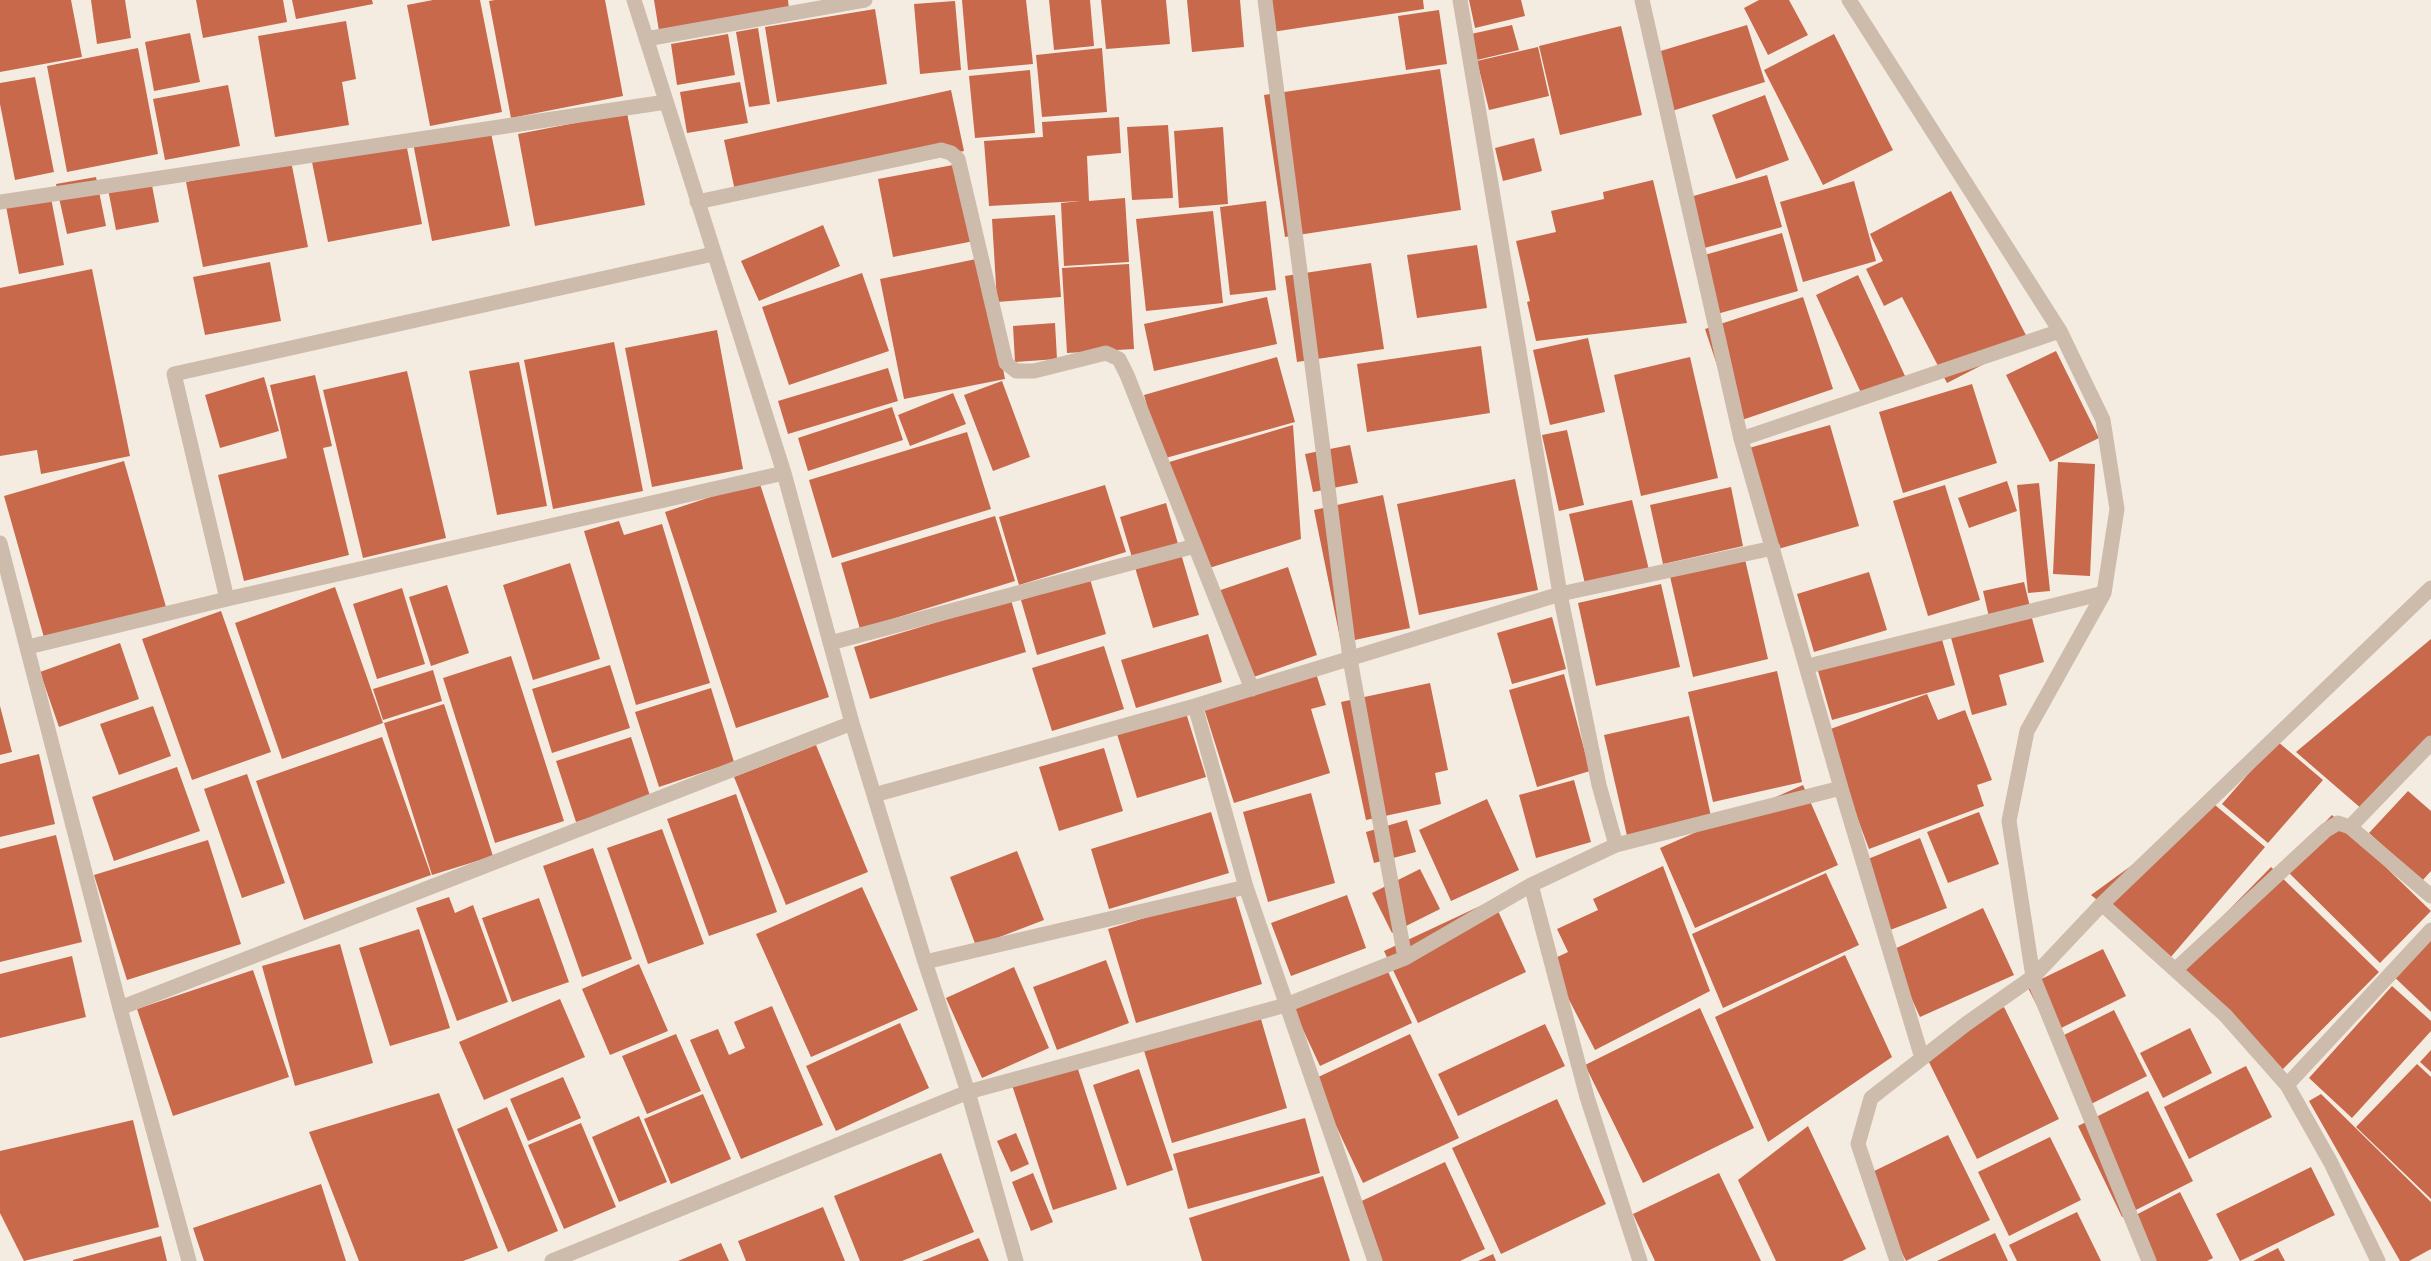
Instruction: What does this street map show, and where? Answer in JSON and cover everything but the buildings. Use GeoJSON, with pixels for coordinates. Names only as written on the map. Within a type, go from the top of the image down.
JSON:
{"type":"FeatureCollection","features":[{"type":"Feature","properties":{"kind":"street"},"geometry":{"type":"LineString","coordinates":[[634,0],[783,473],[852,723],[925,962],[968,1092],[1016,1261]]}},
{"type":"Feature","properties":{"kind":"street"},"geometry":{"type":"LineString","coordinates":[[646,39],[864,0]]}},
{"type":"Feature","properties":{"kind":"street"},"geometry":{"type":"LineString","coordinates":[[1265,0],[1350,659],[1405,957]]}},
{"type":"Feature","properties":{"kind":"street"},"geometry":{"type":"LineString","coordinates":[[1460,0],[1560,594],[1599,785],[1616,845]]}},
{"type":"Feature","properties":{"kind":"street"},"geometry":{"type":"LineString","coordinates":[[1642,0],[1741,439],[1808,666],[1841,788],[1922,1058]]}},
{"type":"Feature","properties":{"kind":"street"},"geometry":{"type":"LineString","coordinates":[[1849,0],[2060,331],[2103,420],[2117,509],[2104,593],[2027,731],[2008,821],[2033,977],[2149,1261]]}},
{"type":"Feature","properties":{"kind":"street"},"geometry":{"type":"LineString","coordinates":[[0,202],[666,102]]}},
{"type":"Feature","properties":{"kind":"street"},"geometry":{"type":"LineString","coordinates":[[697,202],[941,150],[951,153],[958,159],[1006,363],[1016,372],[1034,371],[1106,353],[1119,359],[1252,689]]}},
{"type":"Feature","properties":{"kind":"street"},"geometry":{"type":"LineString","coordinates":[[227,599],[174,374],[713,254]]}},
{"type":"Feature","properties":{"kind":"street"},"geometry":{"type":"LineString","coordinates":[[1741,439],[2060,331]]}},
{"type":"Feature","properties":{"kind":"street"},"geometry":{"type":"LineString","coordinates":[[28,647],[227,599],[783,473]]}},
{"type":"Feature","properties":{"kind":"street"},"geometry":{"type":"LineString","coordinates":[[0,543],[120,1008],[189,1261]]}},
{"type":"Feature","properties":{"kind":"street"},"geometry":{"type":"LineString","coordinates":[[830,643],[1195,546]]}},
{"type":"Feature","properties":{"kind":"street"},"geometry":{"type":"LineString","coordinates":[[874,795],[1195,706],[1560,594],[1773,548]]}},
{"type":"Feature","properties":{"kind":"street"},"geometry":{"type":"LineString","coordinates":[[1897,1261],[1858,1144],[1871,1098],[1966,1024],[2033,977],[2102,904],[2431,588]]}},
{"type":"Feature","properties":{"kind":"street"},"geometry":{"type":"LineString","coordinates":[[1808,666],[2104,593]]}},
{"type":"Feature","properties":{"kind":"street"},"geometry":{"type":"LineString","coordinates":[[1195,706],[1246,887],[1375,1261]]}},
{"type":"Feature","properties":{"kind":"street"},"geometry":{"type":"LineString","coordinates":[[120,1008],[852,723]]}},
{"type":"Feature","properties":{"kind":"street"},"geometry":{"type":"LineString","coordinates":[[2350,826],[2431,743]]}},
{"type":"Feature","properties":{"kind":"street"},"geometry":{"type":"LineString","coordinates":[[552,1261],[968,1092],[1286,1005],[1405,957],[1531,885],[1616,845],[1841,788]]}},
{"type":"Feature","properties":{"kind":"street"},"geometry":{"type":"LineString","coordinates":[[2175,970],[2326,830],[2338,823],[2350,826],[2431,896]]}},
{"type":"Feature","properties":{"kind":"street"},"geometry":{"type":"LineString","coordinates":[[1531,885],[1587,1097],[1640,1261]]}},
{"type":"Feature","properties":{"kind":"street"},"geometry":{"type":"LineString","coordinates":[[925,962],[1246,887]]}},
{"type":"Feature","properties":{"kind":"street"},"geometry":{"type":"LineString","coordinates":[[2102,904],[2225,1015],[2287,1085],[2331,1163],[2379,1261]]}},
{"type":"Feature","properties":{"kind":"street"},"geometry":{"type":"LineString","coordinates":[[2287,1085],[2431,930]]}}]}
